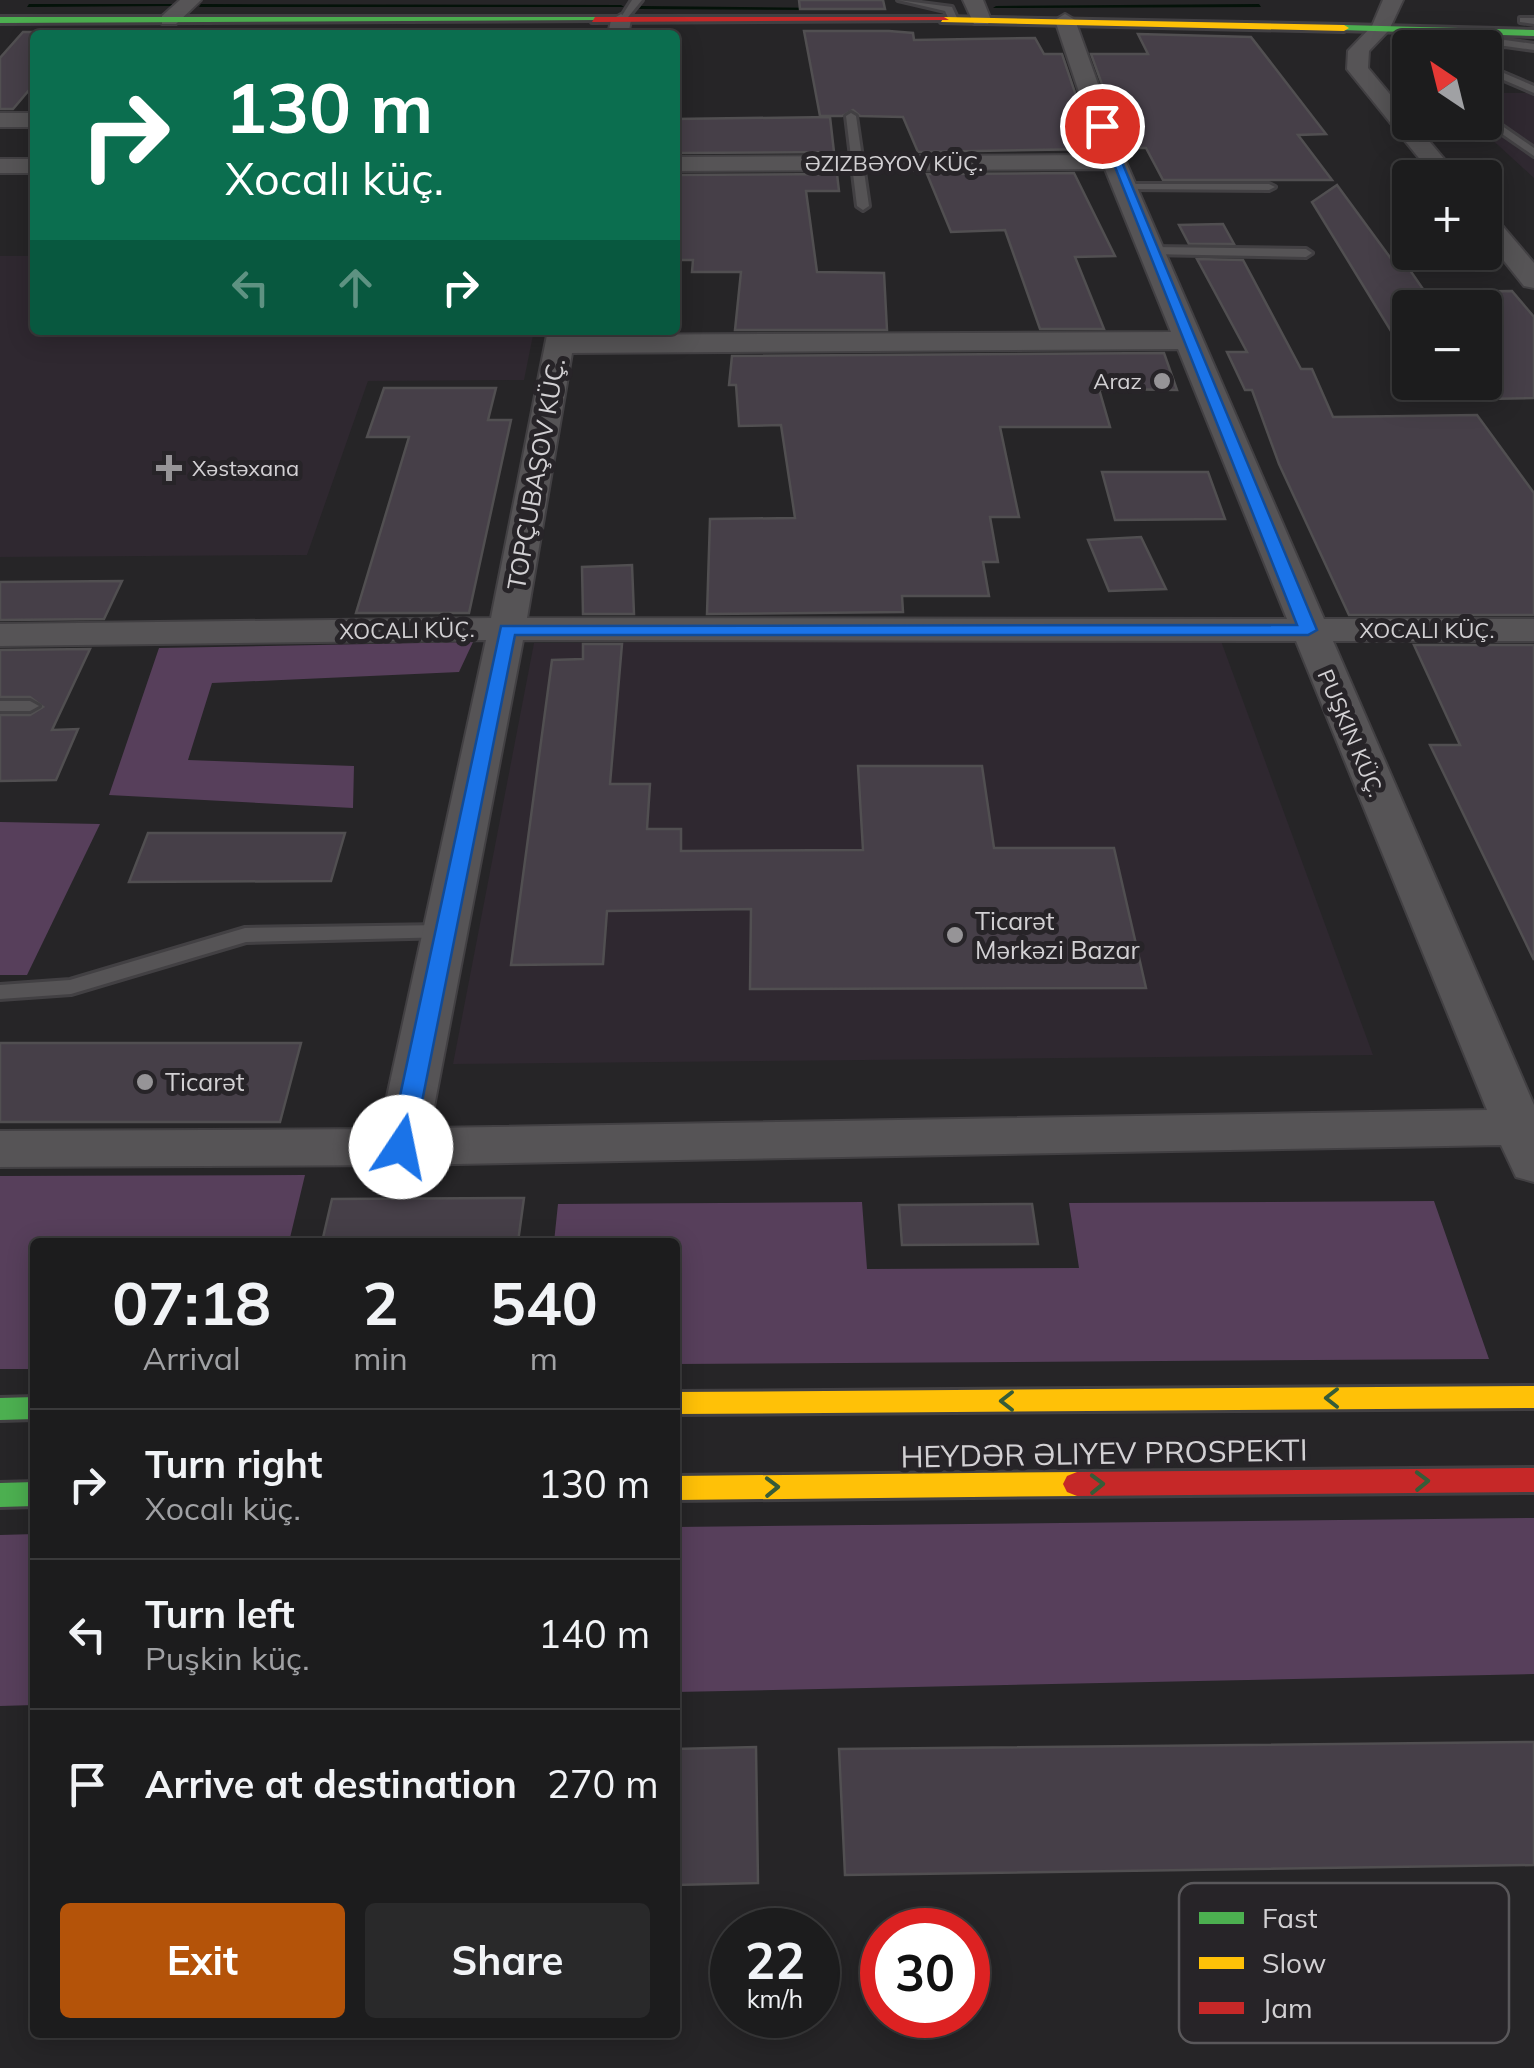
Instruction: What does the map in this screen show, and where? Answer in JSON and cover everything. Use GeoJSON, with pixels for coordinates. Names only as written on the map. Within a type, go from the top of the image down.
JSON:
{"type":"FeatureCollection","features":[{"type":"Feature","properties":{"kind":"main road"},"geometry":{"type":"LineString","coordinates":[[0,20],[169,20],[263,28],[620,27],[954,20],[977,10],[1065,20],[1392,30]]}},
{"type":"Feature","properties":{"kind":"main road"},"geometry":{"type":"LineString","coordinates":[[1462,30],[1530,25]]}},
{"type":"Feature","properties":{"kind":"main road","name":"HEYDƏR ƏLIYEV PROSPEKTI"},"geometry":{"type":"LineString","coordinates":[[680,1404],[1534,1397]]}},
{"type":"Feature","properties":{"kind":"main road"},"geometry":{"type":"LineString","coordinates":[[0,1408],[30,1408]]}},
{"type":"Feature","properties":{"kind":"main road","name":"HEYDƏR ƏLIYEV PROSPEKTI"},"geometry":{"type":"LineString","coordinates":[[680,1488],[1534,1480]]}},
{"type":"Feature","properties":{"kind":"main road"},"geometry":{"type":"LineString","coordinates":[[0,1495],[30,1494]]}},
{"type":"Feature","properties":{"kind":"street"},"geometry":{"type":"LineString","coordinates":[[169,20],[191,0]]}},
{"type":"Feature","properties":{"kind":"street"},"geometry":{"type":"LineString","coordinates":[[1392,99],[1358,68],[1354,57],[1358,48],[1379,30],[1394,0]]}},
{"type":"Feature","properties":{"kind":"street","name":"PUŞKIN KÜÇ."},"geometry":{"type":"LineString","coordinates":[[1065,20],[1119,174],[1526,1145]]}},
{"type":"Feature","properties":{"kind":"street"},"geometry":{"type":"LineString","coordinates":[[0,120],[30,120]]}},
{"type":"Feature","properties":{"kind":"street","name":"ƏZIZBƏYOV KÜÇ."},"geometry":{"type":"LineString","coordinates":[[680,164],[856,164],[1119,174]]}},
{"type":"Feature","properties":{"kind":"street"},"geometry":{"type":"LineString","coordinates":[[0,166],[30,166]]}},
{"type":"Feature","properties":{"kind":"street"},"geometry":{"type":"LineString","coordinates":[[1502,242],[1534,280]]}},
{"type":"Feature","properties":{"kind":"street"},"geometry":{"type":"LineString","coordinates":[[561,337],[1190,340]]}},
{"type":"Feature","properties":{"kind":"street","name":"TOPÇUBAŞOV KÜÇ."},"geometry":{"type":"LineString","coordinates":[[401,1147],[508,630],[561,337]]}},
{"type":"Feature","properties":{"kind":"street"},"geometry":{"type":"LineString","coordinates":[[0,635],[508,630],[1534,630]]}},
{"type":"Feature","properties":{"kind":"street"},"geometry":{"type":"LineString","coordinates":[[0,1149],[1526,1145]]}},
{"type":"Feature","properties":{"kind":"lane"},"geometry":{"type":"LineString","coordinates":[[620,27],[637,0]]}},
{"type":"Feature","properties":{"kind":"lane"},"geometry":{"type":"LineString","coordinates":[[903,0],[949,10],[954,20]]}},
{"type":"Feature","properties":{"kind":"lane"},"geometry":{"type":"LineString","coordinates":[[1502,47],[1534,46]]}},
{"type":"Feature","properties":{"kind":"lane"},"geometry":{"type":"LineString","coordinates":[[1502,53],[1518,58]]}},
{"type":"Feature","properties":{"kind":"lane"},"geometry":{"type":"LineString","coordinates":[[1502,76],[1534,90]]}},
{"type":"Feature","properties":{"kind":"lane"},"geometry":{"type":"LineString","coordinates":[[850,116],[863,206]]}},
{"type":"Feature","properties":{"kind":"lane"},"geometry":{"type":"LineString","coordinates":[[1502,130],[1534,154]]}},
{"type":"Feature","properties":{"kind":"lane"},"geometry":{"type":"LineString","coordinates":[[1119,174],[1269,187]]}},
{"type":"Feature","properties":{"kind":"lane"},"geometry":{"type":"LineString","coordinates":[[1152,251],[1306,253]]}},
{"type":"Feature","properties":{"kind":"lane"},"geometry":{"type":"LineString","coordinates":[[0,706],[30,706]]}},
{"type":"Feature","properties":{"kind":"lane"},"geometry":{"type":"LineString","coordinates":[[0,992],[70,987],[245,935],[444,932]]}},
{"type":"Feature","properties":{"kind":"shaded area"},"geometry":{"type":"Polygon","coordinates":[[[1502,93],[1534,93],[1534,178],[1493,140],[1502,140],[1502,93]]]}},
{"type":"Feature","properties":{"kind":"shaded area","name":"Xəstəxana"},"geometry":{"type":"Polygon","coordinates":[[[0,256],[30,256],[30,335],[533,335],[524,380],[368,381],[307,555],[0,557],[0,256]]]}},
{"type":"Feature","properties":{"kind":"shaded area"},"geometry":{"type":"Polygon","coordinates":[[[1221,641],[1373,1055],[453,1064],[534,643],[1221,641]]]}},
{"type":"Feature","properties":{"kind":"shaded area"},"geometry":{"type":"Polygon","coordinates":[[[473,642],[459,672],[212,683],[188,760],[354,766],[353,808],[109,795],[159,648],[473,642]]]}},
{"type":"Feature","properties":{"kind":"shaded area"},"geometry":{"type":"Polygon","coordinates":[[[0,822],[100,824],[27,975],[0,975],[0,822]]]}},
{"type":"Feature","properties":{"kind":"shaded area"},"geometry":{"type":"Polygon","coordinates":[[[305,1175],[290,1238],[30,1238],[30,1369],[0,1369],[0,1176],[305,1175]]]}},
{"type":"Feature","properties":{"kind":"shaded area"},"geometry":{"type":"Polygon","coordinates":[[[1434,1201],[1489,1359],[680,1364],[680,1238],[554,1238],[558,1204],[862,1202],[867,1269],[1079,1268],[1069,1203],[1434,1201]]]}},
{"type":"Feature","properties":{"kind":"shaded area"},"geometry":{"type":"Polygon","coordinates":[[[1534,1518],[1534,1674],[680,1692],[680,1527],[1534,1518]]]}},
{"type":"Feature","properties":{"kind":"shaded area"},"geometry":{"type":"Polygon","coordinates":[[[30,1534],[30,1705],[0,1706],[0,1535],[30,1534]]]}},
{"type":"Feature","properties":{"kind":"building"},"geometry":{"type":"Polygon","coordinates":[[[799,0],[883,0],[885,9],[800,9],[799,0]]]}},
{"type":"Feature","properties":{"kind":"building"},"geometry":{"type":"Polygon","coordinates":[[[804,31],[889,31],[913,33],[914,40],[1035,38],[1044,54],[1062,54],[1094,149],[918,152],[903,117],[860,116],[853,110],[842,116],[820,116],[804,31]]]}},
{"type":"Feature","properties":{"kind":"building"},"geometry":{"type":"Polygon","coordinates":[[[23,32],[30,32],[30,89],[13,109],[0,109],[0,58],[23,32]]]}},
{"type":"Feature","properties":{"kind":"building"},"geometry":{"type":"Polygon","coordinates":[[[1138,34],[1251,37],[1326,134],[1298,135],[1332,180],[1163,180],[1146,148],[1125,148],[1091,54],[1148,54],[1138,34]]]}},
{"type":"Feature","properties":{"kind":"building"},"geometry":{"type":"Polygon","coordinates":[[[830,117],[834,152],[680,153],[680,119],[830,117]]]}},
{"type":"Feature","properties":{"kind":"building"},"geometry":{"type":"Polygon","coordinates":[[[1074,173],[1115,256],[1075,257],[1104,329],[1040,329],[1005,230],[951,232],[927,174],[1074,173]]]}},
{"type":"Feature","properties":{"kind":"building"},"geometry":{"type":"Polygon","coordinates":[[[837,174],[839,191],[806,191],[817,272],[884,273],[887,330],[735,330],[741,272],[692,272],[693,260],[680,260],[680,175],[837,174]]]}},
{"type":"Feature","properties":{"kind":"building"},"geometry":{"type":"Polygon","coordinates":[[[1337,185],[1392,260],[1392,270],[1410,270],[1424,290],[1392,290],[1392,333],[1312,202],[1337,185]]]}},
{"type":"Feature","properties":{"kind":"building"},"geometry":{"type":"Polygon","coordinates":[[[1223,224],[1234,244],[1189,244],[1179,225],[1223,224]]]}},
{"type":"Feature","properties":{"kind":"building"},"geometry":{"type":"Polygon","coordinates":[[[1197,259],[1243,260],[1301,369],[1312,369],[1333,417],[1477,415],[1534,493],[1534,615],[1349,615],[1279,464],[1252,390],[1245,390],[1227,352],[1247,352],[1197,259]]]}},
{"type":"Feature","properties":{"kind":"building"},"geometry":{"type":"Polygon","coordinates":[[[1502,291],[1512,291],[1534,317],[1534,398],[1502,399],[1502,291]]]}},
{"type":"Feature","properties":{"kind":"building"},"geometry":{"type":"Polygon","coordinates":[[[1164,353],[1177,390],[1099,389],[1110,427],[1000,427],[1019,517],[990,517],[998,562],[983,562],[989,596],[902,596],[903,612],[707,614],[710,519],[795,518],[781,425],[739,426],[736,385],[729,385],[732,356],[1164,353]]]}},
{"type":"Feature","properties":{"kind":"building"},"geometry":{"type":"Polygon","coordinates":[[[384,388],[496,388],[488,420],[511,420],[469,613],[356,613],[409,437],[367,437],[384,388]]]}},
{"type":"Feature","properties":{"kind":"building"},"geometry":{"type":"Polygon","coordinates":[[[1102,472],[1208,472],[1225,519],[1115,520],[1102,472]]]}},
{"type":"Feature","properties":{"kind":"building"},"geometry":{"type":"Polygon","coordinates":[[[1141,537],[1166,589],[1109,591],[1088,540],[1141,537]]]}},
{"type":"Feature","properties":{"kind":"building"},"geometry":{"type":"Polygon","coordinates":[[[632,565],[634,614],[583,614],[582,567],[632,565]]]}},
{"type":"Feature","properties":{"kind":"building"},"geometry":{"type":"Polygon","coordinates":[[[122,581],[104,619],[0,620],[0,582],[122,581]]]}},
{"type":"Feature","properties":{"kind":"building"},"geometry":{"type":"Polygon","coordinates":[[[583,644],[622,644],[610,784],[650,784],[647,829],[681,829],[681,851],[863,850],[858,766],[982,766],[994,848],[1114,848],[1146,988],[750,989],[751,909],[607,911],[603,964],[511,965],[552,660],[583,659],[583,644]]]}},
{"type":"Feature","properties":{"kind":"building"},"geometry":{"type":"Polygon","coordinates":[[[1414,645],[1534,645],[1534,960],[1430,745],[1460,745],[1414,645]]]}},
{"type":"Feature","properties":{"kind":"building"},"geometry":{"type":"Polygon","coordinates":[[[90,649],[52,730],[78,729],[56,780],[0,781],[0,715],[30,715],[43,707],[30,697],[0,697],[0,650],[90,649]]]}},
{"type":"Feature","properties":{"kind":"building"},"geometry":{"type":"Polygon","coordinates":[[[148,833],[345,833],[331,881],[129,882],[148,833]]]}},
{"type":"Feature","properties":{"kind":"building","name":"Ticarət"},"geometry":{"type":"Polygon","coordinates":[[[0,1043],[301,1043],[280,1122],[0,1122],[0,1043]]]}},
{"type":"Feature","properties":{"kind":"building"},"geometry":{"type":"Polygon","coordinates":[[[524,1198],[519,1238],[323,1238],[332,1199],[524,1198]]]}},
{"type":"Feature","properties":{"kind":"building"},"geometry":{"type":"Polygon","coordinates":[[[1032,1204],[1038,1244],[902,1245],[899,1205],[1032,1204]]]}},
{"type":"Feature","properties":{"kind":"building"},"geometry":{"type":"Polygon","coordinates":[[[1534,1742],[1534,1865],[845,1875],[839,1749],[1534,1742]]]}},
{"type":"Feature","properties":{"kind":"building"},"geometry":{"type":"Polygon","coordinates":[[[756,1747],[758,1883],[680,1885],[680,1749],[756,1747]]]}},
{"type":"Feature","properties":{"kind":"waterway"},"geometry":{"type":"LineString","coordinates":[[29,6],[172,6]]}},
{"type":"Feature","properties":{"kind":"waterway"},"geometry":{"type":"LineString","coordinates":[[201,6],[621,7]]}},
{"type":"Feature","properties":{"kind":"waterway"},"geometry":{"type":"LineString","coordinates":[[996,8],[1259,6]]}},
{"type":"Feature","properties":{"kind":"waterway"},"geometry":{"type":"LineString","coordinates":[[641,8],[826,10]]}},
{"type":"Feature","properties":{"kind":"traffic: fast"},"geometry":{"type":"LineString","coordinates":[[0,20],[595,20]]}},
{"type":"Feature","properties":{"kind":"traffic: fast"},"geometry":{"type":"LineString","coordinates":[[1344,28],[1534,33]]}},
{"type":"Feature","properties":{"kind":"traffic: fast"},"geometry":{"type":"LineString","coordinates":[[0,1409],[30,1408]]}},
{"type":"Feature","properties":{"kind":"traffic: fast"},"geometry":{"type":"LineString","coordinates":[[0,1495],[30,1494]]}},
{"type":"Feature","properties":{"kind":"traffic: slow"},"geometry":{"type":"LineString","coordinates":[[944,20],[1344,28]]}},
{"type":"Feature","properties":{"kind":"traffic: slow"},"geometry":{"type":"LineString","coordinates":[[680,1403],[1534,1397]]}},
{"type":"Feature","properties":{"kind":"traffic: slow"},"geometry":{"type":"LineString","coordinates":[[680,1488],[1077,1484]]}},
{"type":"Feature","properties":{"kind":"traffic: jam"},"geometry":{"type":"LineString","coordinates":[[595,20],[944,20]]}},
{"type":"Feature","properties":{"kind":"traffic: jam"},"geometry":{"type":"LineString","coordinates":[[1077,1484],[1534,1480]]}},
{"type":"Feature","properties":{"kind":"place","name":"Araz"},"geometry":{"type":"Point","coordinates":[1162,381]}},
{"type":"Feature","properties":{"kind":"place","name":"Xəstəxana"},"geometry":{"type":"Point","coordinates":[169,468]}},
{"type":"Feature","properties":{"kind":"place","name":"Ticarət Mərkəzi Bazar"},"geometry":{"type":"Point","coordinates":[955,935]}},
{"type":"Feature","properties":{"kind":"place","name":"Ticarət"},"geometry":{"type":"Point","coordinates":[145,1082]}},
{"type":"Feature","properties":{"kind":"route"},"geometry":{"type":"LineString","coordinates":[[401,1147],[508,630],[1308,630],[1102,126]]}}]}
